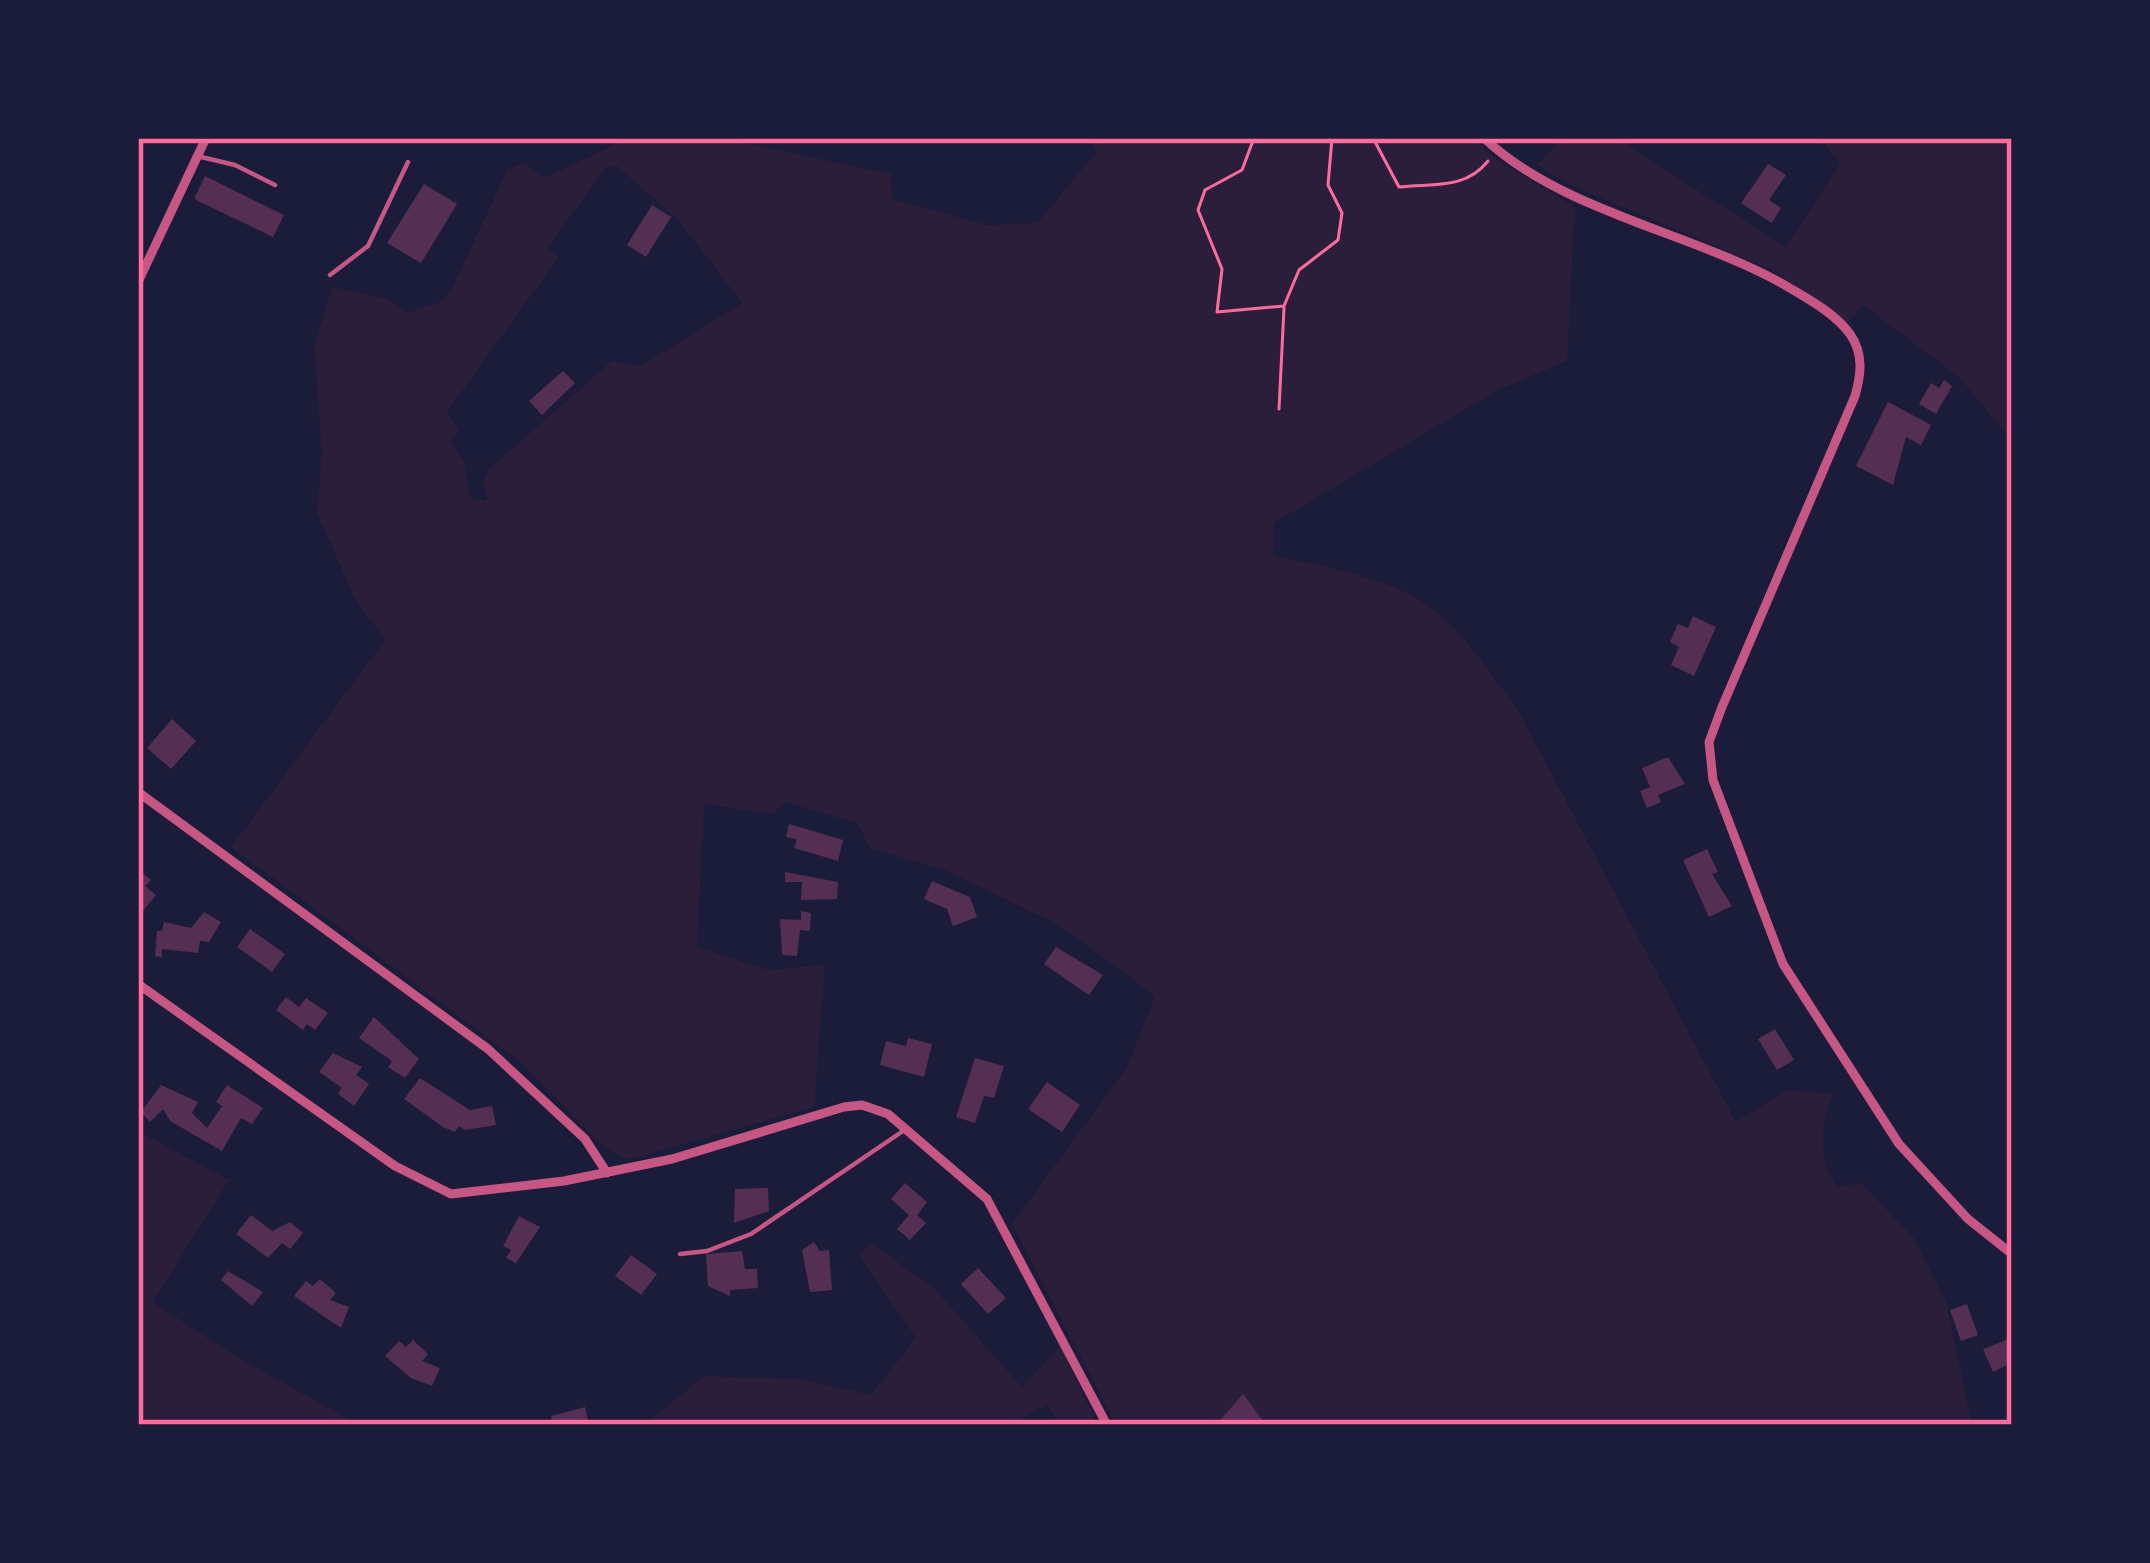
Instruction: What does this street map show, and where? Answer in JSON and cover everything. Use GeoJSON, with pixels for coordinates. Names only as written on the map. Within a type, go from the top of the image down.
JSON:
{"type":"FeatureCollection","features":[{"type":"Feature","properties":{"kind":"street"},"geometry":{"type":"LineString","coordinates":[[138,282],[206,138]]}},
{"type":"Feature","properties":{"kind":"street"},"geometry":{"type":"LineString","coordinates":[[1484,138],[1551,184],[1768,276],[1836,319],[1857,348],[1862,374],[1855,396],[1747,645],[1708,758],[1783,964],[1899,1144],[1968,1219],[2012,1254]]}},
{"type":"Feature","properties":{"kind":"street"},"geometry":{"type":"LineString","coordinates":[[138,792],[488,1049],[585,1139],[607,1173]]}},
{"type":"Feature","properties":{"kind":"street"},"geometry":{"type":"LineString","coordinates":[[138,983],[432,1188],[470,1194],[607,1173],[844,1107],[875,1108],[987,1199],[1107,1425]]}},
{"type":"Feature","properties":{"kind":"lane"},"geometry":{"type":"LineString","coordinates":[[197,156],[235,165],[275,185]]}},
{"type":"Feature","properties":{"kind":"lane"},"geometry":{"type":"LineString","coordinates":[[330,275],[368,246],[409,163]]}},
{"type":"Feature","properties":{"kind":"lane"},"geometry":{"type":"LineString","coordinates":[[680,1253],[707,1251],[751,1234],[906,1129]]}},
{"type":"Feature","properties":{"kind":"path"},"geometry":{"type":"LineString","coordinates":[[1254,138],[1242,170],[1205,190],[1198,210],[1222,269],[1217,312],[1284,307]]}},
{"type":"Feature","properties":{"kind":"path"},"geometry":{"type":"LineString","coordinates":[[1279,409],[1284,307],[1299,270],[1338,240],[1342,213],[1328,185],[1333,138]]}},
{"type":"Feature","properties":{"kind":"path"},"geometry":{"type":"LineString","coordinates":[[1373,138],[1399,187],[1448,185],[1476,176],[1497,150]]}},
{"type":"Feature","properties":{"kind":"shaded area"},"geometry":{"type":"Polygon","coordinates":[[[629,138],[749,144],[891,174],[892,199],[987,225],[1037,223],[1097,151],[1090,138],[1472,138],[1497,160],[1575,207],[1567,361],[1498,390],[1274,523],[1273,555],[1352,574],[1411,595],[1440,615],[1476,654],[1519,712],[1736,1122],[1786,1090],[1833,1094],[1825,1119],[1826,1164],[1837,1187],[1861,1183],[1914,1238],[1946,1302],[1972,1425],[1116,1425],[1012,1224],[1127,1067],[1155,996],[1059,925],[947,871],[870,848],[857,823],[785,802],[773,814],[704,804],[697,947],[769,970],[825,965],[814,1107],[627,1160],[597,1141],[522,1063],[231,847],[385,640],[356,601],[317,513],[322,452],[314,347],[332,287],[389,299],[407,313],[440,302],[451,291],[507,170],[524,163],[544,178],[629,138]],[[617,166],[606,168],[547,248],[559,257],[447,412],[459,430],[451,441],[464,462],[471,499],[487,500],[483,480],[489,469],[612,361],[641,366],[742,303],[679,221],[617,166]]]}},
{"type":"Feature","properties":{"kind":"shaded area"},"geometry":{"type":"Polygon","coordinates":[[[1564,138],[1616,138],[1786,247],[1840,163],[1819,138],[2012,138],[2012,441],[1959,377],[1863,305],[1848,323],[1772,270],[1568,184],[1537,165],[1564,138]]]}},
{"type":"Feature","properties":{"kind":"shaded area"},"geometry":{"type":"Polygon","coordinates":[[[142,1133],[229,1180],[153,1302],[232,1354],[359,1425],[138,1425],[142,1133]]]}},
{"type":"Feature","properties":{"kind":"shaded area"},"geometry":{"type":"Polygon","coordinates":[[[871,1243],[934,1288],[1022,1387],[1060,1346],[1098,1425],[1058,1425],[1048,1404],[1010,1425],[644,1425],[704,1376],[799,1379],[871,1395],[916,1338],[859,1255],[871,1243]]]}},
{"type":"Feature","properties":{"kind":"building"},"geometry":{"type":"Polygon","coordinates":[[[1768,164],[1786,175],[1769,200],[1781,208],[1772,223],[1741,203],[1768,164]]]}},
{"type":"Feature","properties":{"kind":"building"},"geometry":{"type":"Polygon","coordinates":[[[205,176],[284,215],[273,237],[194,199],[205,176]]]}},
{"type":"Feature","properties":{"kind":"building"},"geometry":{"type":"Polygon","coordinates":[[[424,184],[457,204],[421,263],[387,243],[424,184]]]}},
{"type":"Feature","properties":{"kind":"building"},"geometry":{"type":"Polygon","coordinates":[[[652,205],[671,217],[646,257],[627,245],[652,205]]]}},
{"type":"Feature","properties":{"kind":"building"},"geometry":{"type":"Polygon","coordinates":[[[563,371],[575,383],[542,415],[529,401],[563,371]]]}},
{"type":"Feature","properties":{"kind":"building"},"geometry":{"type":"Polygon","coordinates":[[[1944,380],[1952,386],[1936,414],[1919,404],[1931,383],[1939,388],[1944,380]]]}},
{"type":"Feature","properties":{"kind":"building"},"geometry":{"type":"Polygon","coordinates":[[[1888,402],[1931,425],[1921,445],[1906,437],[1893,485],[1856,466],[1888,402]]]}},
{"type":"Feature","properties":{"kind":"building"},"geometry":{"type":"Polygon","coordinates":[[[1693,616],[1716,627],[1694,676],[1671,665],[1679,647],[1670,642],[1678,624],[1688,628],[1693,616]]]}},
{"type":"Feature","properties":{"kind":"building"},"geometry":{"type":"Polygon","coordinates":[[[172,719],[196,741],[171,769],[147,748],[172,719]]]}},
{"type":"Feature","properties":{"kind":"building"},"geometry":{"type":"Polygon","coordinates":[[[1668,757],[1685,784],[1658,795],[1661,802],[1647,808],[1640,791],[1650,787],[1642,768],[1668,757]]]}},
{"type":"Feature","properties":{"kind":"building"},"geometry":{"type":"Polygon","coordinates":[[[789,824],[843,840],[838,861],[794,848],[797,839],[786,837],[789,824]]]}},
{"type":"Feature","properties":{"kind":"building"},"geometry":{"type":"Polygon","coordinates":[[[1707,849],[1718,872],[1712,874],[1732,906],[1709,917],[1683,860],[1707,849]]]}},
{"type":"Feature","properties":{"kind":"building"},"geometry":{"type":"Polygon","coordinates":[[[138,869],[151,880],[145,886],[156,895],[138,917],[138,869]]]}},
{"type":"Feature","properties":{"kind":"building"},"geometry":{"type":"Polygon","coordinates":[[[785,872],[838,882],[837,899],[801,900],[802,882],[785,882],[785,872]]]}},
{"type":"Feature","properties":{"kind":"building"},"geometry":{"type":"Polygon","coordinates":[[[932,881],[970,897],[977,917],[953,926],[947,909],[924,899],[932,881]]]}},
{"type":"Feature","properties":{"kind":"building"},"geometry":{"type":"Polygon","coordinates":[[[801,911],[811,913],[810,931],[800,930],[797,956],[782,955],[780,919],[801,920],[801,911]]]}},
{"type":"Feature","properties":{"kind":"building"},"geometry":{"type":"Polygon","coordinates":[[[204,912],[221,922],[209,942],[200,941],[198,953],[162,949],[162,957],[155,956],[157,931],[162,931],[164,922],[191,928],[204,912]]]}},
{"type":"Feature","properties":{"kind":"building"},"geometry":{"type":"Polygon","coordinates":[[[250,929],[285,954],[272,972],[237,947],[250,929]]]}},
{"type":"Feature","properties":{"kind":"building"},"geometry":{"type":"Polygon","coordinates":[[[1056,947],[1103,975],[1089,995],[1044,964],[1056,947]]]}},
{"type":"Feature","properties":{"kind":"building"},"geometry":{"type":"Polygon","coordinates":[[[286,997],[299,1007],[306,998],[328,1013],[315,1030],[307,1024],[303,1030],[276,1010],[286,997]]]}},
{"type":"Feature","properties":{"kind":"building"},"geometry":{"type":"Polygon","coordinates":[[[374,1017],[419,1059],[405,1078],[388,1067],[392,1061],[359,1038],[374,1017]]]}},
{"type":"Feature","properties":{"kind":"building"},"geometry":{"type":"Polygon","coordinates":[[[1775,1029],[1794,1060],[1777,1070],[1758,1039],[1775,1029]]]}},
{"type":"Feature","properties":{"kind":"building"},"geometry":{"type":"Polygon","coordinates":[[[908,1038],[932,1044],[924,1077],[880,1065],[886,1041],[906,1046],[908,1038]]]}},
{"type":"Feature","properties":{"kind":"building"},"geometry":{"type":"Polygon","coordinates":[[[333,1053],[362,1067],[356,1075],[369,1084],[354,1106],[338,1094],[342,1088],[319,1072],[333,1053]]]}},
{"type":"Feature","properties":{"kind":"building"},"geometry":{"type":"Polygon","coordinates":[[[975,1058],[1004,1066],[994,1098],[984,1096],[975,1123],[956,1117],[975,1058]]]}},
{"type":"Feature","properties":{"kind":"building"},"geometry":{"type":"Polygon","coordinates":[[[420,1078],[470,1110],[492,1106],[496,1125],[465,1130],[459,1126],[455,1132],[443,1127],[404,1099],[420,1078]]]}},
{"type":"Feature","properties":{"kind":"building"},"geometry":{"type":"Polygon","coordinates":[[[1047,1082],[1080,1105],[1062,1132],[1028,1109],[1047,1082]]]}},
{"type":"Feature","properties":{"kind":"building"},"geometry":{"type":"Polygon","coordinates":[[[161,1085],[198,1102],[192,1113],[207,1128],[222,1106],[216,1102],[227,1085],[263,1108],[252,1124],[241,1118],[222,1151],[170,1121],[163,1109],[150,1122],[141,1112],[161,1085]]]}},
{"type":"Feature","properties":{"kind":"building"},"geometry":{"type":"Polygon","coordinates":[[[905,1183],[927,1202],[917,1215],[926,1223],[910,1240],[897,1229],[909,1215],[891,1199],[905,1183]]]}},
{"type":"Feature","properties":{"kind":"building"},"geometry":{"type":"Polygon","coordinates":[[[768,1188],[769,1211],[734,1223],[735,1189],[768,1188]]]}},
{"type":"Feature","properties":{"kind":"building"},"geometry":{"type":"Polygon","coordinates":[[[251,1215],[272,1231],[290,1222],[303,1233],[290,1249],[282,1243],[268,1258],[236,1234],[251,1215]]]}},
{"type":"Feature","properties":{"kind":"building"},"geometry":{"type":"Polygon","coordinates":[[[519,1216],[540,1227],[516,1263],[506,1258],[511,1250],[503,1246],[519,1216]]]}},
{"type":"Feature","properties":{"kind":"building"},"geometry":{"type":"Polygon","coordinates":[[[814,1242],[820,1251],[829,1250],[832,1290],[810,1292],[802,1250],[814,1242]]]}},
{"type":"Feature","properties":{"kind":"building"},"geometry":{"type":"Polygon","coordinates":[[[742,1251],[745,1269],[757,1269],[758,1288],[730,1290],[730,1296],[708,1286],[706,1254],[742,1251]]]}},
{"type":"Feature","properties":{"kind":"building"},"geometry":{"type":"Polygon","coordinates":[[[631,1255],[657,1274],[641,1295],[615,1276],[631,1255]]]}},
{"type":"Feature","properties":{"kind":"building"},"geometry":{"type":"Polygon","coordinates":[[[978,1268],[1006,1298],[988,1314],[961,1284],[978,1268]]]}},
{"type":"Feature","properties":{"kind":"building"},"geometry":{"type":"Polygon","coordinates":[[[228,1271],[263,1292],[252,1306],[221,1280],[228,1271]]]}},
{"type":"Feature","properties":{"kind":"building"},"geometry":{"type":"Polygon","coordinates":[[[320,1279],[336,1293],[330,1300],[349,1307],[341,1328],[294,1296],[306,1281],[313,1286],[320,1279]]]}},
{"type":"Feature","properties":{"kind":"building"},"geometry":{"type":"Polygon","coordinates":[[[1967,1304],[1978,1335],[1961,1341],[1950,1310],[1967,1304]]]}},
{"type":"Feature","properties":{"kind":"building"},"geometry":{"type":"Polygon","coordinates":[[[2009,1339],[2012,1376],[2007,1365],[1993,1372],[1983,1349],[2009,1339]]]}},
{"type":"Feature","properties":{"kind":"building"},"geometry":{"type":"Polygon","coordinates":[[[413,1340],[428,1354],[422,1361],[440,1368],[432,1386],[411,1378],[385,1356],[399,1341],[406,1347],[413,1340]]]}},
{"type":"Feature","properties":{"kind":"building"},"geometry":{"type":"Polygon","coordinates":[[[1243,1394],[1266,1425],[1216,1425],[1243,1394]]]}},
{"type":"Feature","properties":{"kind":"building"},"geometry":{"type":"Polygon","coordinates":[[[585,1407],[589,1425],[553,1425],[551,1416],[585,1407]]]}}]}
